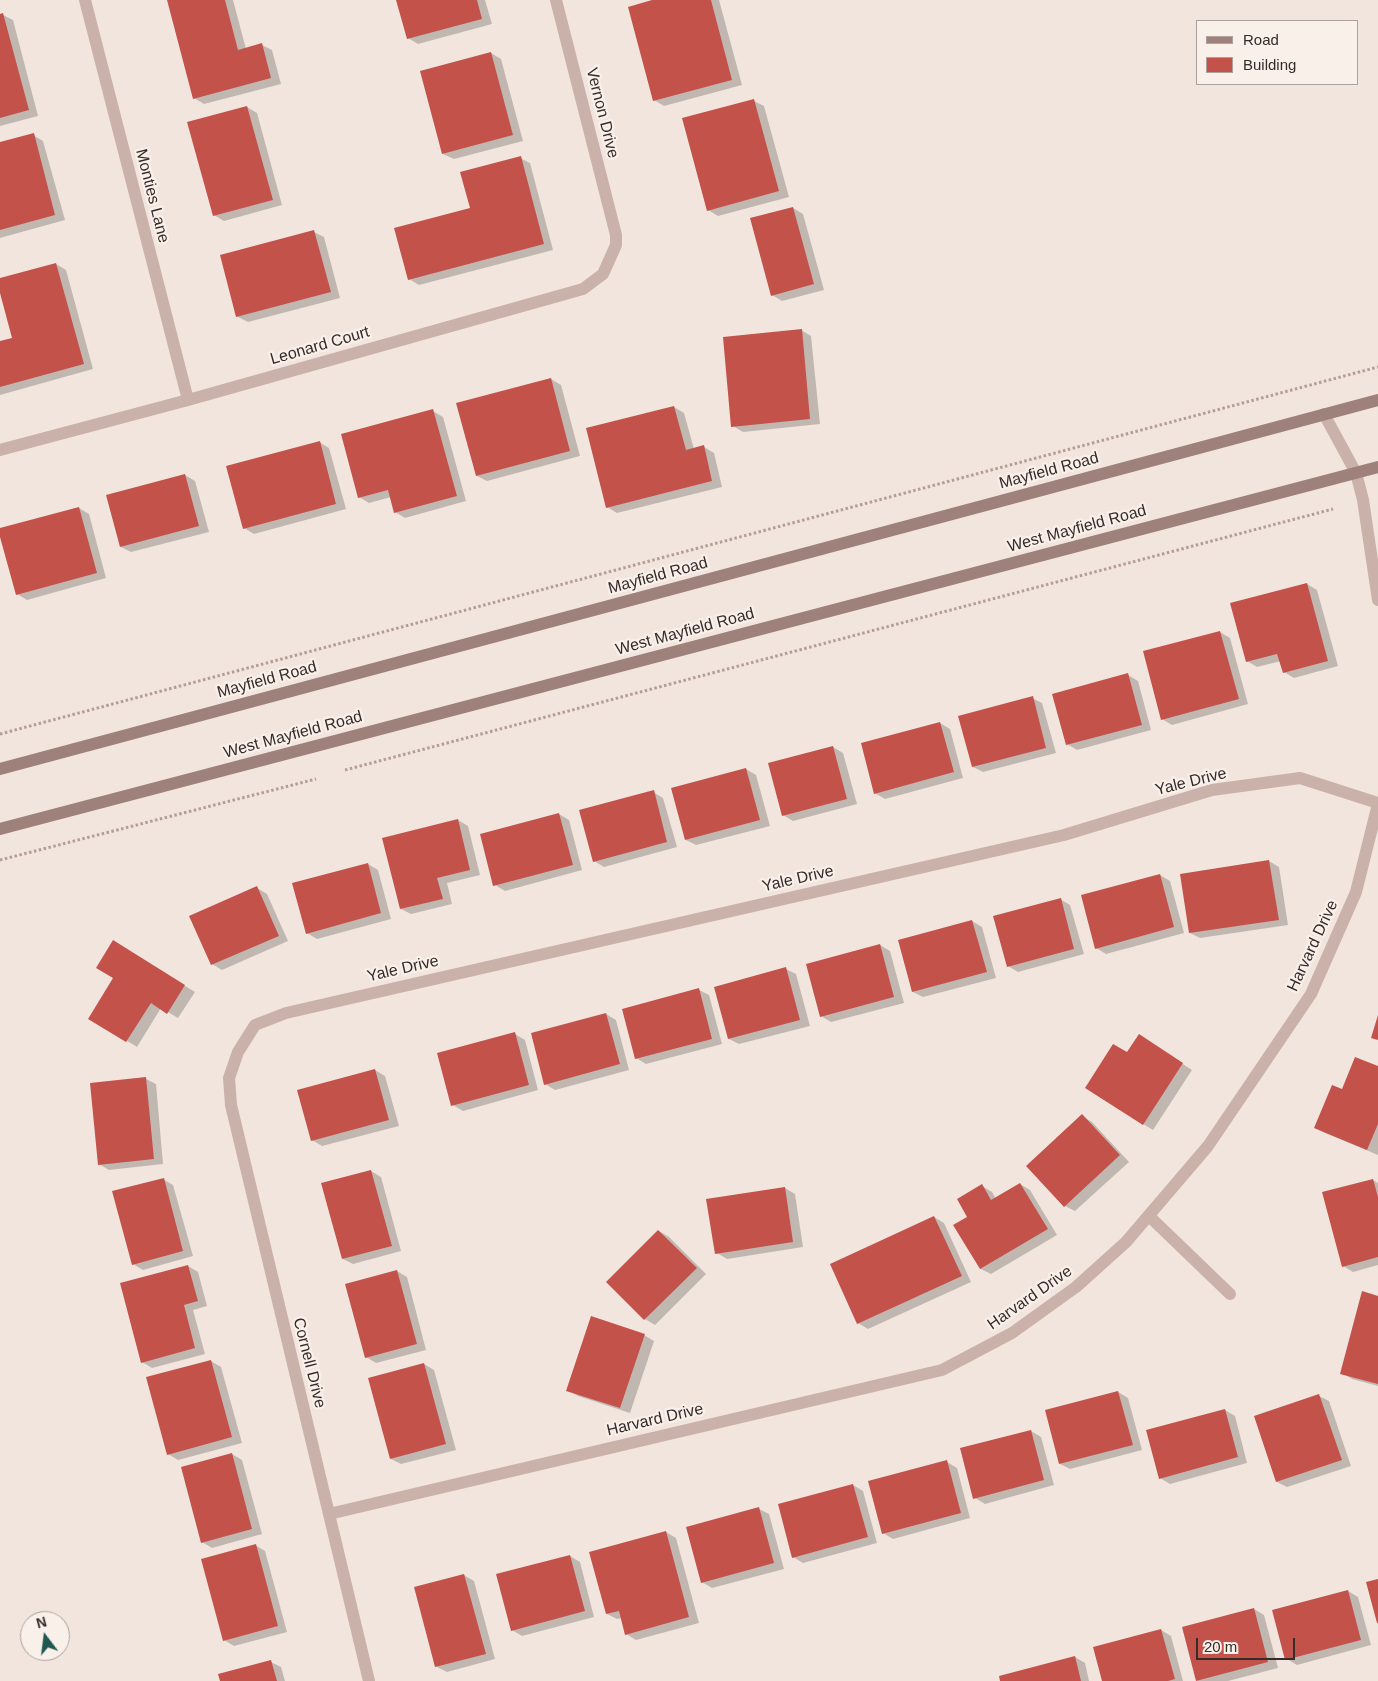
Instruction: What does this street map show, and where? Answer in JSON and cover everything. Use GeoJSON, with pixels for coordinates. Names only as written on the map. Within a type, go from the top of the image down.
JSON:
{"type":"FeatureCollection","features":[{"type":"Feature","properties":{"kind":"main road"},"geometry":{"type":"LineString","coordinates":[[1324,414],[1378,400]]}},
{"type":"Feature","properties":{"kind":"main road","name":"Mayfield Road"},"geometry":{"type":"LineString","coordinates":[[0,769],[1324,414]]}},
{"type":"Feature","properties":{"kind":"main road","name":"West Mayfield Road"},"geometry":{"type":"LineString","coordinates":[[0,830],[1378,467]]}},
{"type":"Feature","properties":{"kind":"street","name":"Monties Lane"},"geometry":{"type":"LineString","coordinates":[[85,0],[188,400]]}},
{"type":"Feature","properties":{"kind":"street","name":"Vernon Drive"},"geometry":{"type":"LineString","coordinates":[[556,0],[616,235]]}},
{"type":"Feature","properties":{"kind":"street","name":"Leonard Court"},"geometry":{"type":"LineString","coordinates":[[0,450],[188,400],[583,289],[603,274],[616,245],[616,235]]}},
{"type":"Feature","properties":{"kind":"street"},"geometry":{"type":"LineString","coordinates":[[1324,414],[1356,473],[1363,500],[1378,600]]}},
{"type":"Feature","properties":{"kind":"street","name":"Yale Drive"},"geometry":{"type":"LineString","coordinates":[[238,1052],[255,1025],[286,1013],[1064,835],[1212,790],[1300,778],[1378,804]]}},
{"type":"Feature","properties":{"kind":"street","name":"Harvard Drive"},"geometry":{"type":"LineString","coordinates":[[329,1514],[942,1370],[1012,1333],[1068,1293],[1126,1242],[1208,1146],[1311,994],[1356,892],[1374,832],[1378,804]]}},
{"type":"Feature","properties":{"kind":"street","name":"Cornell Drive"},"geometry":{"type":"LineString","coordinates":[[238,1052],[229,1078],[231,1105],[369,1681]]}},
{"type":"Feature","properties":{"kind":"street"},"geometry":{"type":"LineString","coordinates":[[1149,1216],[1230,1294]]}},
{"type":"Feature","properties":{"kind":"path"},"geometry":{"type":"LineString","coordinates":[[0,734],[1378,367]]}},
{"type":"Feature","properties":{"kind":"path"},"geometry":{"type":"LineString","coordinates":[[345,770],[1333,508]]}},
{"type":"Feature","properties":{"kind":"path"},"geometry":{"type":"LineString","coordinates":[[0,860],[316,778]]}},
{"type":"Feature","properties":{"kind":"building"},"geometry":{"type":"Polygon","coordinates":[[[167,0],[225,0],[238,50],[262,43],[271,78],[193,99],[167,0]]]}},
{"type":"Feature","properties":{"kind":"building"},"geometry":{"type":"Polygon","coordinates":[[[396,0],[477,0],[482,19],[407,39],[396,0]]]}},
{"type":"Feature","properties":{"kind":"building"},"geometry":{"type":"Polygon","coordinates":[[[652,0],[711,0],[732,80],[653,101],[628,7],[652,0]]]}},
{"type":"Feature","properties":{"kind":"building"},"geometry":{"type":"Polygon","coordinates":[[[3,13],[29,110],[0,118],[0,14],[3,13]]]}},
{"type":"Feature","properties":{"kind":"building"},"geometry":{"type":"Polygon","coordinates":[[[491,52],[513,135],[442,154],[420,71],[491,52]]]}},
{"type":"Feature","properties":{"kind":"building"},"geometry":{"type":"Polygon","coordinates":[[[754,99],[779,191],[707,211],[682,118],[754,99]]]}},
{"type":"Feature","properties":{"kind":"building"},"geometry":{"type":"Polygon","coordinates":[[[247,106],[273,200],[213,216],[187,122],[247,106]]]}},
{"type":"Feature","properties":{"kind":"building"},"geometry":{"type":"Polygon","coordinates":[[[34,133],[55,215],[0,230],[0,142],[34,133]]]}},
{"type":"Feature","properties":{"kind":"building"},"geometry":{"type":"Polygon","coordinates":[[[521,156],[544,244],[408,280],[394,228],[470,208],[460,172],[521,156]]]}},
{"type":"Feature","properties":{"kind":"building"},"geometry":{"type":"Polygon","coordinates":[[[793,207],[814,284],[771,296],[750,218],[793,207]]]}},
{"type":"Feature","properties":{"kind":"building"},"geometry":{"type":"Polygon","coordinates":[[[314,230],[331,292],[236,317],[220,255],[314,230]]]}},
{"type":"Feature","properties":{"kind":"building"},"geometry":{"type":"Polygon","coordinates":[[[56,263],[84,364],[0,387],[0,341],[12,338],[0,293],[0,278],[56,263]]]}},
{"type":"Feature","properties":{"kind":"building"},"geometry":{"type":"Polygon","coordinates":[[[802,329],[810,419],[731,427],[723,337],[802,329]]]}},
{"type":"Feature","properties":{"kind":"building"},"geometry":{"type":"Polygon","coordinates":[[[551,378],[570,451],[476,476],[456,403],[551,378]]]}},
{"type":"Feature","properties":{"kind":"building"},"geometry":{"type":"Polygon","coordinates":[[[674,406],[686,450],[704,445],[712,481],[606,508],[586,428],[674,406]]]}},
{"type":"Feature","properties":{"kind":"building"},"geometry":{"type":"Polygon","coordinates":[[[433,409],[457,496],[394,513],[388,490],[358,498],[341,434],[433,409]]]}},
{"type":"Feature","properties":{"kind":"building"},"geometry":{"type":"Polygon","coordinates":[[[320,441],[336,504],[243,529],[226,466],[320,441]]]}},
{"type":"Feature","properties":{"kind":"building"},"geometry":{"type":"Polygon","coordinates":[[[185,474],[199,526],[120,547],[106,495],[185,474]]]}},
{"type":"Feature","properties":{"kind":"building"},"geometry":{"type":"Polygon","coordinates":[[[79,507],[97,573],[16,595],[0,537],[0,528],[79,507]]]}},
{"type":"Feature","properties":{"kind":"building"},"geometry":{"type":"Polygon","coordinates":[[[1307,583],[1328,661],[1283,673],[1277,654],[1246,662],[1230,603],[1307,583]]]}},
{"type":"Feature","properties":{"kind":"building"},"geometry":{"type":"Polygon","coordinates":[[[1220,631],[1239,699],[1161,720],[1143,651],[1220,631]]]}},
{"type":"Feature","properties":{"kind":"building"},"geometry":{"type":"Polygon","coordinates":[[[1128,673],[1142,725],[1066,745],[1052,694],[1128,673]]]}},
{"type":"Feature","properties":{"kind":"building"},"geometry":{"type":"Polygon","coordinates":[[[1033,696],[1046,748],[972,767],[958,716],[1033,696]]]}},
{"type":"Feature","properties":{"kind":"building"},"geometry":{"type":"Polygon","coordinates":[[[940,722],[954,772],[874,794],[861,743],[940,722]]]}},
{"type":"Feature","properties":{"kind":"building"},"geometry":{"type":"Polygon","coordinates":[[[833,746],[847,799],[782,816],[768,763],[833,746]]]}},
{"type":"Feature","properties":{"kind":"building"},"geometry":{"type":"Polygon","coordinates":[[[746,768],[760,820],[685,840],[671,788],[746,768]]]}},
{"type":"Feature","properties":{"kind":"building"},"geometry":{"type":"Polygon","coordinates":[[[654,790],[667,842],[593,862],[579,810],[654,790]]]}},
{"type":"Feature","properties":{"kind":"building"},"geometry":{"type":"Polygon","coordinates":[[[559,813],[573,865],[493,886],[480,834],[559,813]]]}},
{"type":"Feature","properties":{"kind":"building"},"geometry":{"type":"Polygon","coordinates":[[[458,819],[470,870],[437,878],[443,899],[400,909],[382,838],[458,819]]]}},
{"type":"Feature","properties":{"kind":"building"},"geometry":{"type":"Polygon","coordinates":[[[1269,860],[1279,920],[1189,933],[1180,874],[1269,860]]]}},
{"type":"Feature","properties":{"kind":"building"},"geometry":{"type":"Polygon","coordinates":[[[368,863],[381,913],[306,934],[292,883],[368,863]]]}},
{"type":"Feature","properties":{"kind":"building"},"geometry":{"type":"Polygon","coordinates":[[[1160,874],[1174,927],[1095,949],[1081,895],[1160,874]]]}},
{"type":"Feature","properties":{"kind":"building"},"geometry":{"type":"Polygon","coordinates":[[[257,886],[279,936],[211,965],[189,916],[257,886]]]}},
{"type":"Feature","properties":{"kind":"building"},"geometry":{"type":"Polygon","coordinates":[[[1061,898],[1074,949],[1007,967],[993,916],[1061,898]]]}},
{"type":"Feature","properties":{"kind":"building"},"geometry":{"type":"Polygon","coordinates":[[[972,920],[987,972],[912,992],[898,940],[972,920]]]}},
{"type":"Feature","properties":{"kind":"building"},"geometry":{"type":"Polygon","coordinates":[[[113,940],[185,985],[167,1014],[151,1003],[126,1042],[88,1019],[113,978],[96,968],[113,940]]]}},
{"type":"Feature","properties":{"kind":"building"},"geometry":{"type":"Polygon","coordinates":[[[880,944],[894,997],[820,1017],[806,964],[880,944]]]}},
{"type":"Feature","properties":{"kind":"building"},"geometry":{"type":"Polygon","coordinates":[[[786,967],[800,1020],[728,1039],[714,987],[786,967]]]}},
{"type":"Feature","properties":{"kind":"building"},"geometry":{"type":"Polygon","coordinates":[[[699,988],[712,1039],[635,1059],[622,1009],[699,988]]]}},
{"type":"Feature","properties":{"kind":"building"},"geometry":{"type":"Polygon","coordinates":[[[606,1013],[620,1064],[544,1085],[531,1033],[606,1013]]]}},
{"type":"Feature","properties":{"kind":"building"},"geometry":{"type":"Polygon","coordinates":[[[1378,1015],[1378,1040],[1371,1038],[1378,1015]]]}},
{"type":"Feature","properties":{"kind":"building"},"geometry":{"type":"Polygon","coordinates":[[[515,1032],[529,1085],[451,1106],[437,1053],[515,1032]]]}},
{"type":"Feature","properties":{"kind":"building"},"geometry":{"type":"Polygon","coordinates":[[[1139,1034],[1183,1063],[1143,1125],[1085,1088],[1113,1044],[1127,1052],[1139,1034]]]}},
{"type":"Feature","properties":{"kind":"building"},"geometry":{"type":"Polygon","coordinates":[[[1355,1057],[1378,1066],[1378,1124],[1367,1150],[1314,1128],[1332,1085],[1342,1089],[1355,1057]]]}},
{"type":"Feature","properties":{"kind":"building"},"geometry":{"type":"Polygon","coordinates":[[[375,1069],[389,1120],[311,1141],[297,1090],[375,1069]]]}},
{"type":"Feature","properties":{"kind":"building"},"geometry":{"type":"Polygon","coordinates":[[[146,1077],[154,1159],[98,1165],[90,1083],[146,1077]]]}},
{"type":"Feature","properties":{"kind":"building"},"geometry":{"type":"Polygon","coordinates":[[[1082,1114],[1120,1155],[1064,1207],[1026,1166],[1082,1114]]]}},
{"type":"Feature","properties":{"kind":"building"},"geometry":{"type":"Polygon","coordinates":[[[371,1170],[392,1246],[342,1259],[321,1183],[371,1170]]]}},
{"type":"Feature","properties":{"kind":"building"},"geometry":{"type":"Polygon","coordinates":[[[164,1178],[183,1251],[132,1265],[112,1191],[164,1178]]]}},
{"type":"Feature","properties":{"kind":"building"},"geometry":{"type":"Polygon","coordinates":[[[1373,1179],[1378,1197],[1378,1257],[1342,1267],[1322,1192],[1373,1179]]]}},
{"type":"Feature","properties":{"kind":"building"},"geometry":{"type":"Polygon","coordinates":[[[1020,1183],[1048,1229],[980,1269],[953,1225],[967,1217],[957,1199],[982,1184],[991,1200],[1020,1183]]]}},
{"type":"Feature","properties":{"kind":"building"},"geometry":{"type":"Polygon","coordinates":[[[785,1187],[793,1242],[715,1254],[706,1199],[785,1187]]]}},
{"type":"Feature","properties":{"kind":"building"},"geometry":{"type":"Polygon","coordinates":[[[934,1216],[962,1276],[857,1324],[830,1264],[934,1216]]]}},
{"type":"Feature","properties":{"kind":"building"},"geometry":{"type":"Polygon","coordinates":[[[658,1230],[697,1268],[644,1320],[606,1282],[658,1230]]]}},
{"type":"Feature","properties":{"kind":"building"},"geometry":{"type":"Polygon","coordinates":[[[188,1265],[198,1301],[184,1305],[195,1348],[141,1363],[120,1283],[188,1265]]]}},
{"type":"Feature","properties":{"kind":"building"},"geometry":{"type":"Polygon","coordinates":[[[397,1270],[417,1344],[365,1358],[345,1284],[397,1270]]]}},
{"type":"Feature","properties":{"kind":"building"},"geometry":{"type":"Polygon","coordinates":[[[1362,1291],[1378,1296],[1378,1384],[1340,1374],[1362,1291]]]}},
{"type":"Feature","properties":{"kind":"building"},"geometry":{"type":"Polygon","coordinates":[[[591,1316],[645,1334],[620,1408],[566,1391],[591,1316]]]}},
{"type":"Feature","properties":{"kind":"building"},"geometry":{"type":"Polygon","coordinates":[[[211,1360],[232,1437],[167,1455],[146,1377],[211,1360]]]}},
{"type":"Feature","properties":{"kind":"building"},"geometry":{"type":"Polygon","coordinates":[[[424,1363],[446,1444],[390,1459],[368,1378],[424,1363]]]}},
{"type":"Feature","properties":{"kind":"building"},"geometry":{"type":"Polygon","coordinates":[[[1118,1391],[1133,1445],[1059,1464],[1045,1410],[1118,1391]]]}},
{"type":"Feature","properties":{"kind":"building"},"geometry":{"type":"Polygon","coordinates":[[[1319,1394],[1342,1460],[1276,1482],[1254,1416],[1319,1394]]]}},
{"type":"Feature","properties":{"kind":"building"},"geometry":{"type":"Polygon","coordinates":[[[1225,1409],[1238,1457],[1159,1479],[1146,1430],[1225,1409]]]}},
{"type":"Feature","properties":{"kind":"building"},"geometry":{"type":"Polygon","coordinates":[[[1031,1430],[1044,1480],[973,1499],[960,1448],[1031,1430]]]}},
{"type":"Feature","properties":{"kind":"building"},"geometry":{"type":"Polygon","coordinates":[[[232,1453],[252,1529],[201,1543],[181,1467],[232,1453]]]}},
{"type":"Feature","properties":{"kind":"building"},"geometry":{"type":"Polygon","coordinates":[[[947,1460],[961,1513],[882,1534],[868,1481],[947,1460]]]}},
{"type":"Feature","properties":{"kind":"building"},"geometry":{"type":"Polygon","coordinates":[[[853,1484],[868,1537],[792,1558],[778,1504],[853,1484]]]}},
{"type":"Feature","properties":{"kind":"building"},"geometry":{"type":"Polygon","coordinates":[[[759,1507],[774,1563],[701,1583],[686,1527],[759,1507]]]}},
{"type":"Feature","properties":{"kind":"building"},"geometry":{"type":"Polygon","coordinates":[[[666,1531],[689,1617],[625,1635],[619,1611],[606,1614],[589,1552],[666,1531]]]}},
{"type":"Feature","properties":{"kind":"building"},"geometry":{"type":"Polygon","coordinates":[[[256,1544],[278,1626],[223,1641],[201,1559],[256,1544]]]}},
{"type":"Feature","properties":{"kind":"building"},"geometry":{"type":"Polygon","coordinates":[[[570,1555],[585,1611],[511,1631],[496,1574],[570,1555]]]}},
{"type":"Feature","properties":{"kind":"building"},"geometry":{"type":"Polygon","coordinates":[[[464,1574],[486,1654],[435,1667],[414,1587],[464,1574]]]}},
{"type":"Feature","properties":{"kind":"building"},"geometry":{"type":"Polygon","coordinates":[[[1378,1579],[1378,1623],[1377,1623],[1366,1582],[1378,1579]]]}},
{"type":"Feature","properties":{"kind":"building"},"geometry":{"type":"Polygon","coordinates":[[[1348,1590],[1361,1640],[1285,1660],[1272,1610],[1348,1590]]]}},
{"type":"Feature","properties":{"kind":"building"},"geometry":{"type":"Polygon","coordinates":[[[1254,1608],[1268,1662],[1196,1681],[1182,1627],[1254,1608]]]}},
{"type":"Feature","properties":{"kind":"building"},"geometry":{"type":"Polygon","coordinates":[[[1161,1629],[1175,1679],[1168,1681],[1102,1681],[1093,1647],[1161,1629]]]}},
{"type":"Feature","properties":{"kind":"building"},"geometry":{"type":"Polygon","coordinates":[[[1075,1656],[1081,1681],[1000,1681],[999,1676],[1075,1656]]]}},
{"type":"Feature","properties":{"kind":"building"},"geometry":{"type":"Polygon","coordinates":[[[271,1660],[277,1681],[220,1681],[218,1674],[271,1660]]]}}]}
